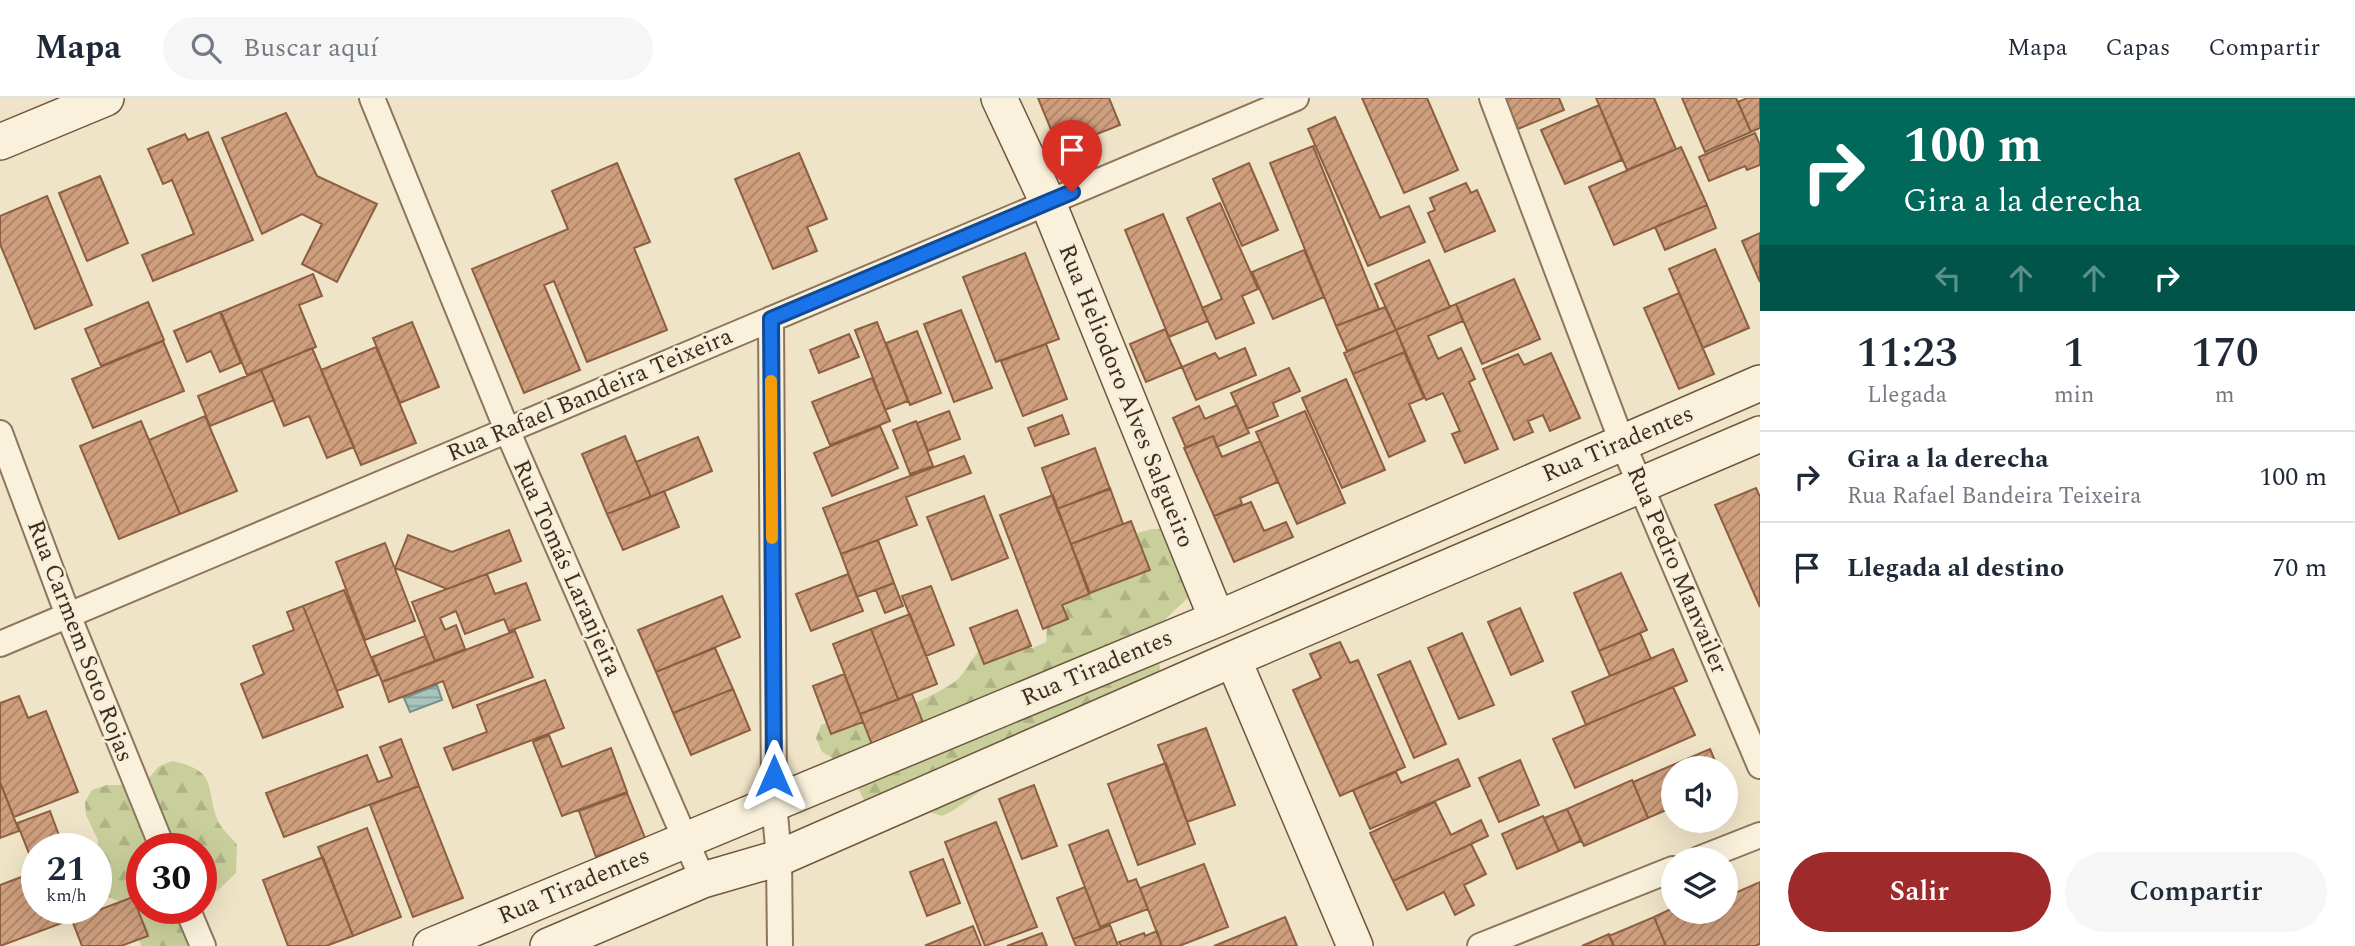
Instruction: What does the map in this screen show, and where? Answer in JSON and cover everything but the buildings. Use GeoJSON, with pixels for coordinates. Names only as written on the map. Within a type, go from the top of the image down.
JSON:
{"type":"FeatureCollection","features":[{"type":"Feature","properties":{"kind":"main road"},"geometry":{"type":"LineString","coordinates":[[0,142],[106,98]]}},
{"type":"Feature","properties":{"kind":"main road","name":"Rua Heliodoro Alves Salgueiro"},"geometry":{"type":"LineString","coordinates":[[999,98],[1048,203],[1217,618]]}},
{"type":"Feature","properties":{"kind":"main road","name":"Rua Tiradentes"},"geometry":{"type":"LineString","coordinates":[[431,946],[1217,618],[1760,383]]}},
{"type":"Feature","properties":{"kind":"main road","name":"Rua Tiradentes"},"geometry":{"type":"LineString","coordinates":[[548,946],[703,880],[779,858],[1233,659],[1760,435]]}},
{"type":"Feature","properties":{"kind":"main road"},"geometry":{"type":"LineString","coordinates":[[1217,618],[1231,615],[1244,623],[1250,636],[1246,651],[1233,659],[1355,946]]}},
{"type":"Feature","properties":{"kind":"street","name":"Rua Tomás Laranjeira"},"geometry":{"type":"LineString","coordinates":[[372,98],[507,430],[703,880]]}},
{"type":"Feature","properties":{"kind":"street","name":"Rua Rafael Bandeira Teixeira"},"geometry":{"type":"LineString","coordinates":[[0,644],[1296,98]]}},
{"type":"Feature","properties":{"kind":"street","name":"Rua Pedro Manvailer"},"geometry":{"type":"LineString","coordinates":[[1492,98],[1622,442],[1760,766]]}},
{"type":"Feature","properties":{"kind":"street"},"geometry":{"type":"LineString","coordinates":[[771,319],[774,803],[779,858],[780,946]]}},
{"type":"Feature","properties":{"kind":"street","name":"Rua Carmem Soto Rojas"},"geometry":{"type":"LineString","coordinates":[[0,433],[68,615],[157,833]]}},
{"type":"Feature","properties":{"kind":"street"},"geometry":{"type":"LineString","coordinates":[[1730,847],[1760,835]]}},
{"type":"Feature","properties":{"kind":"street"},"geometry":{"type":"LineString","coordinates":[[1480,946],[1661,875]]}},
{"type":"Feature","properties":{"kind":"street"},"geometry":{"type":"LineString","coordinates":[[194,924],[203,946]]}},
{"type":"Feature","properties":{"kind":"green space"},"geometry":{"type":"Polygon","coordinates":[[[1167,529],[1196,589],[1167,617],[1159,629],[1159,673],[1007,762],[978,793],[942,816],[929,812],[918,803],[865,802],[847,766],[822,752],[816,738],[821,725],[864,721],[930,696],[956,680],[990,641],[1033,648],[1046,642],[1047,627],[1053,615],[1092,570],[1117,554],[1138,533],[1167,529]]]}},
{"type":"Feature","properties":{"kind":"green space"},"geometry":{"type":"Polygon","coordinates":[[[172,761],[198,770],[204,776],[219,823],[237,845],[236,873],[217,891],[217,833],[126,833],[126,904],[112,898],[112,833],[95,833],[86,815],[85,802],[92,790],[107,785],[136,785],[149,778],[158,767],[172,761]]]}},
{"type":"Feature","properties":{"kind":"green space"},"geometry":{"type":"Polygon","coordinates":[[[139,924],[195,924],[192,946],[141,946],[139,924]]]}},
{"type":"Feature","properties":{"kind":"water"},"geometry":{"type":"Polygon","coordinates":[[[437,685],[442,700],[410,712],[404,698],[437,685]]]}},
{"type":"Feature","properties":{"kind":"slow traffic"},"geometry":{"type":"LineString","coordinates":[[771,381],[772,538]]}},
{"type":"Feature","properties":{"kind":"route"},"geometry":{"type":"LineString","coordinates":[[774,776],[771,319],[1072,192]]}}]}
